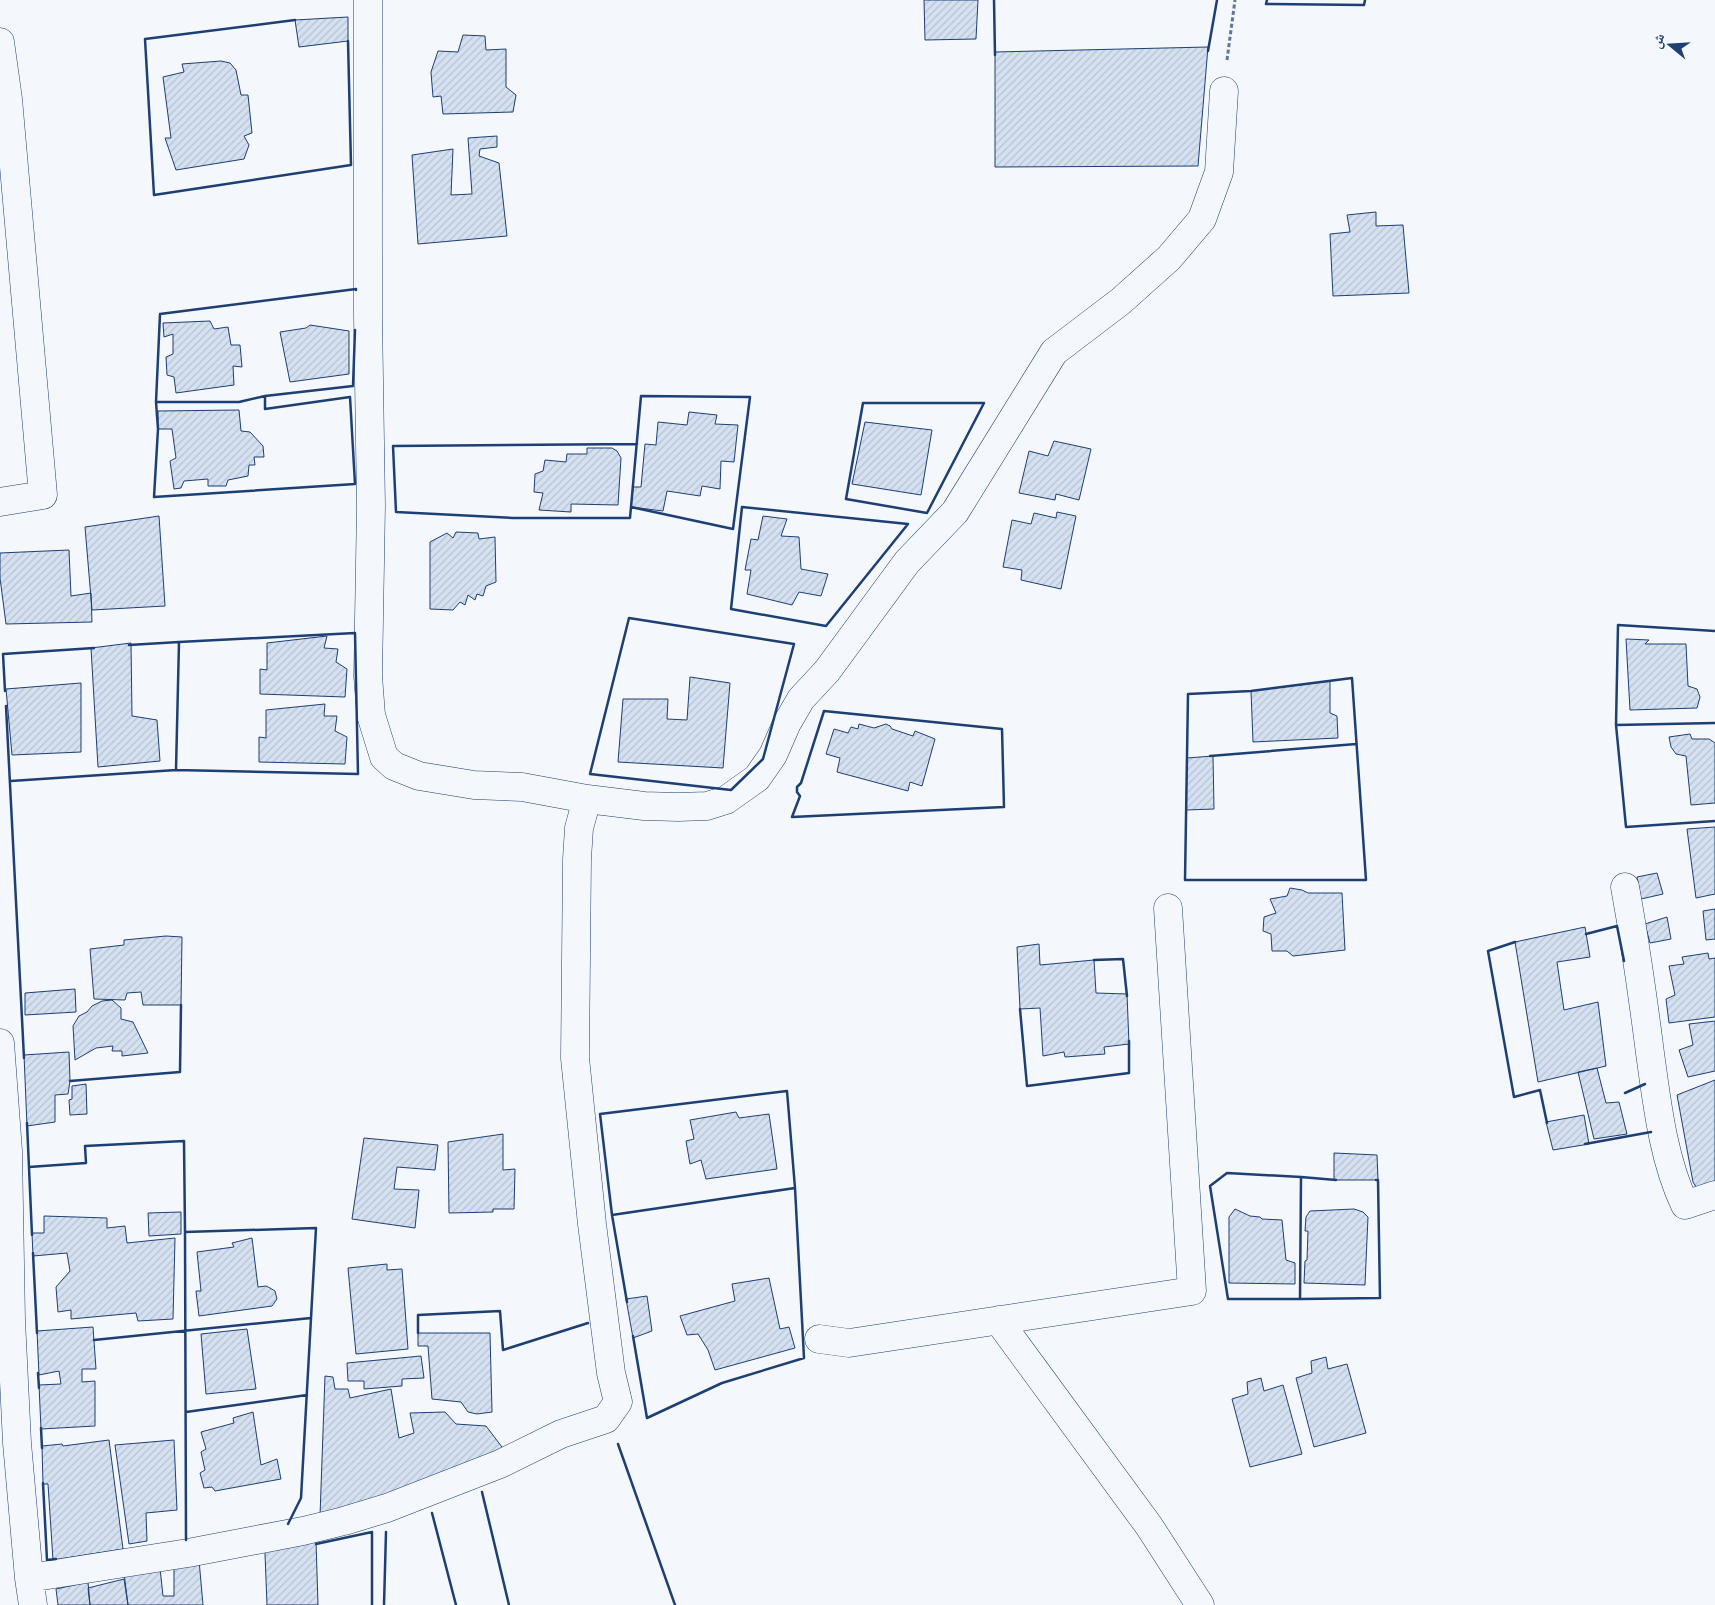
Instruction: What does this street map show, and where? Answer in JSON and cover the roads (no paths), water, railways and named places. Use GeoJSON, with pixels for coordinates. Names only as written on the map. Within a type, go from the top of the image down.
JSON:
{"type":"FeatureCollection","features":[{"type":"Feature","properties":{"kind":"street"},"geometry":{"type":"LineString","coordinates":[[368,0],[368,316],[371,506],[368,676],[371,714],[384,757],[394,766],[419,776],[474,785],[522,787],[587,799],[644,806],[707,806],[726,800],[756,778],[773,755],[787,723],[802,699],[827,671],[907,562],[955,512],[1054,352],[1121,301],[1148,277],[1169,258],[1202,219],[1219,172],[1224,91]]}},
{"type":"Feature","properties":{"kind":"street"},"geometry":{"type":"LineString","coordinates":[[0,42],[8,99],[43,495],[0,502]]}},
{"type":"Feature","properties":{"kind":"street"},"geometry":{"type":"LineString","coordinates":[[29,1578],[188,1553],[303,1531],[344,1521],[387,1508],[500,1464],[561,1434],[606,1419],[618,1402],[611,1373],[592,1224],[575,1058],[577,859],[579,828],[587,799]]}},
{"type":"Feature","properties":{"kind":"street"},"geometry":{"type":"LineString","coordinates":[[1625,887],[1658,1114],[1678,1189],[1685,1205],[1715,1195]]}},
{"type":"Feature","properties":{"kind":"street"},"geometry":{"type":"LineString","coordinates":[[819,1339],[849,1343],[1192,1291],[1168,908]]}},
{"type":"Feature","properties":{"kind":"street"},"geometry":{"type":"LineString","coordinates":[[0,1043],[8,1151],[11,1320],[8,1409],[33,1605]]}},
{"type":"Feature","properties":{"kind":"street"},"geometry":{"type":"LineString","coordinates":[[998,1320],[1149,1526],[1200,1605]]}}]}
